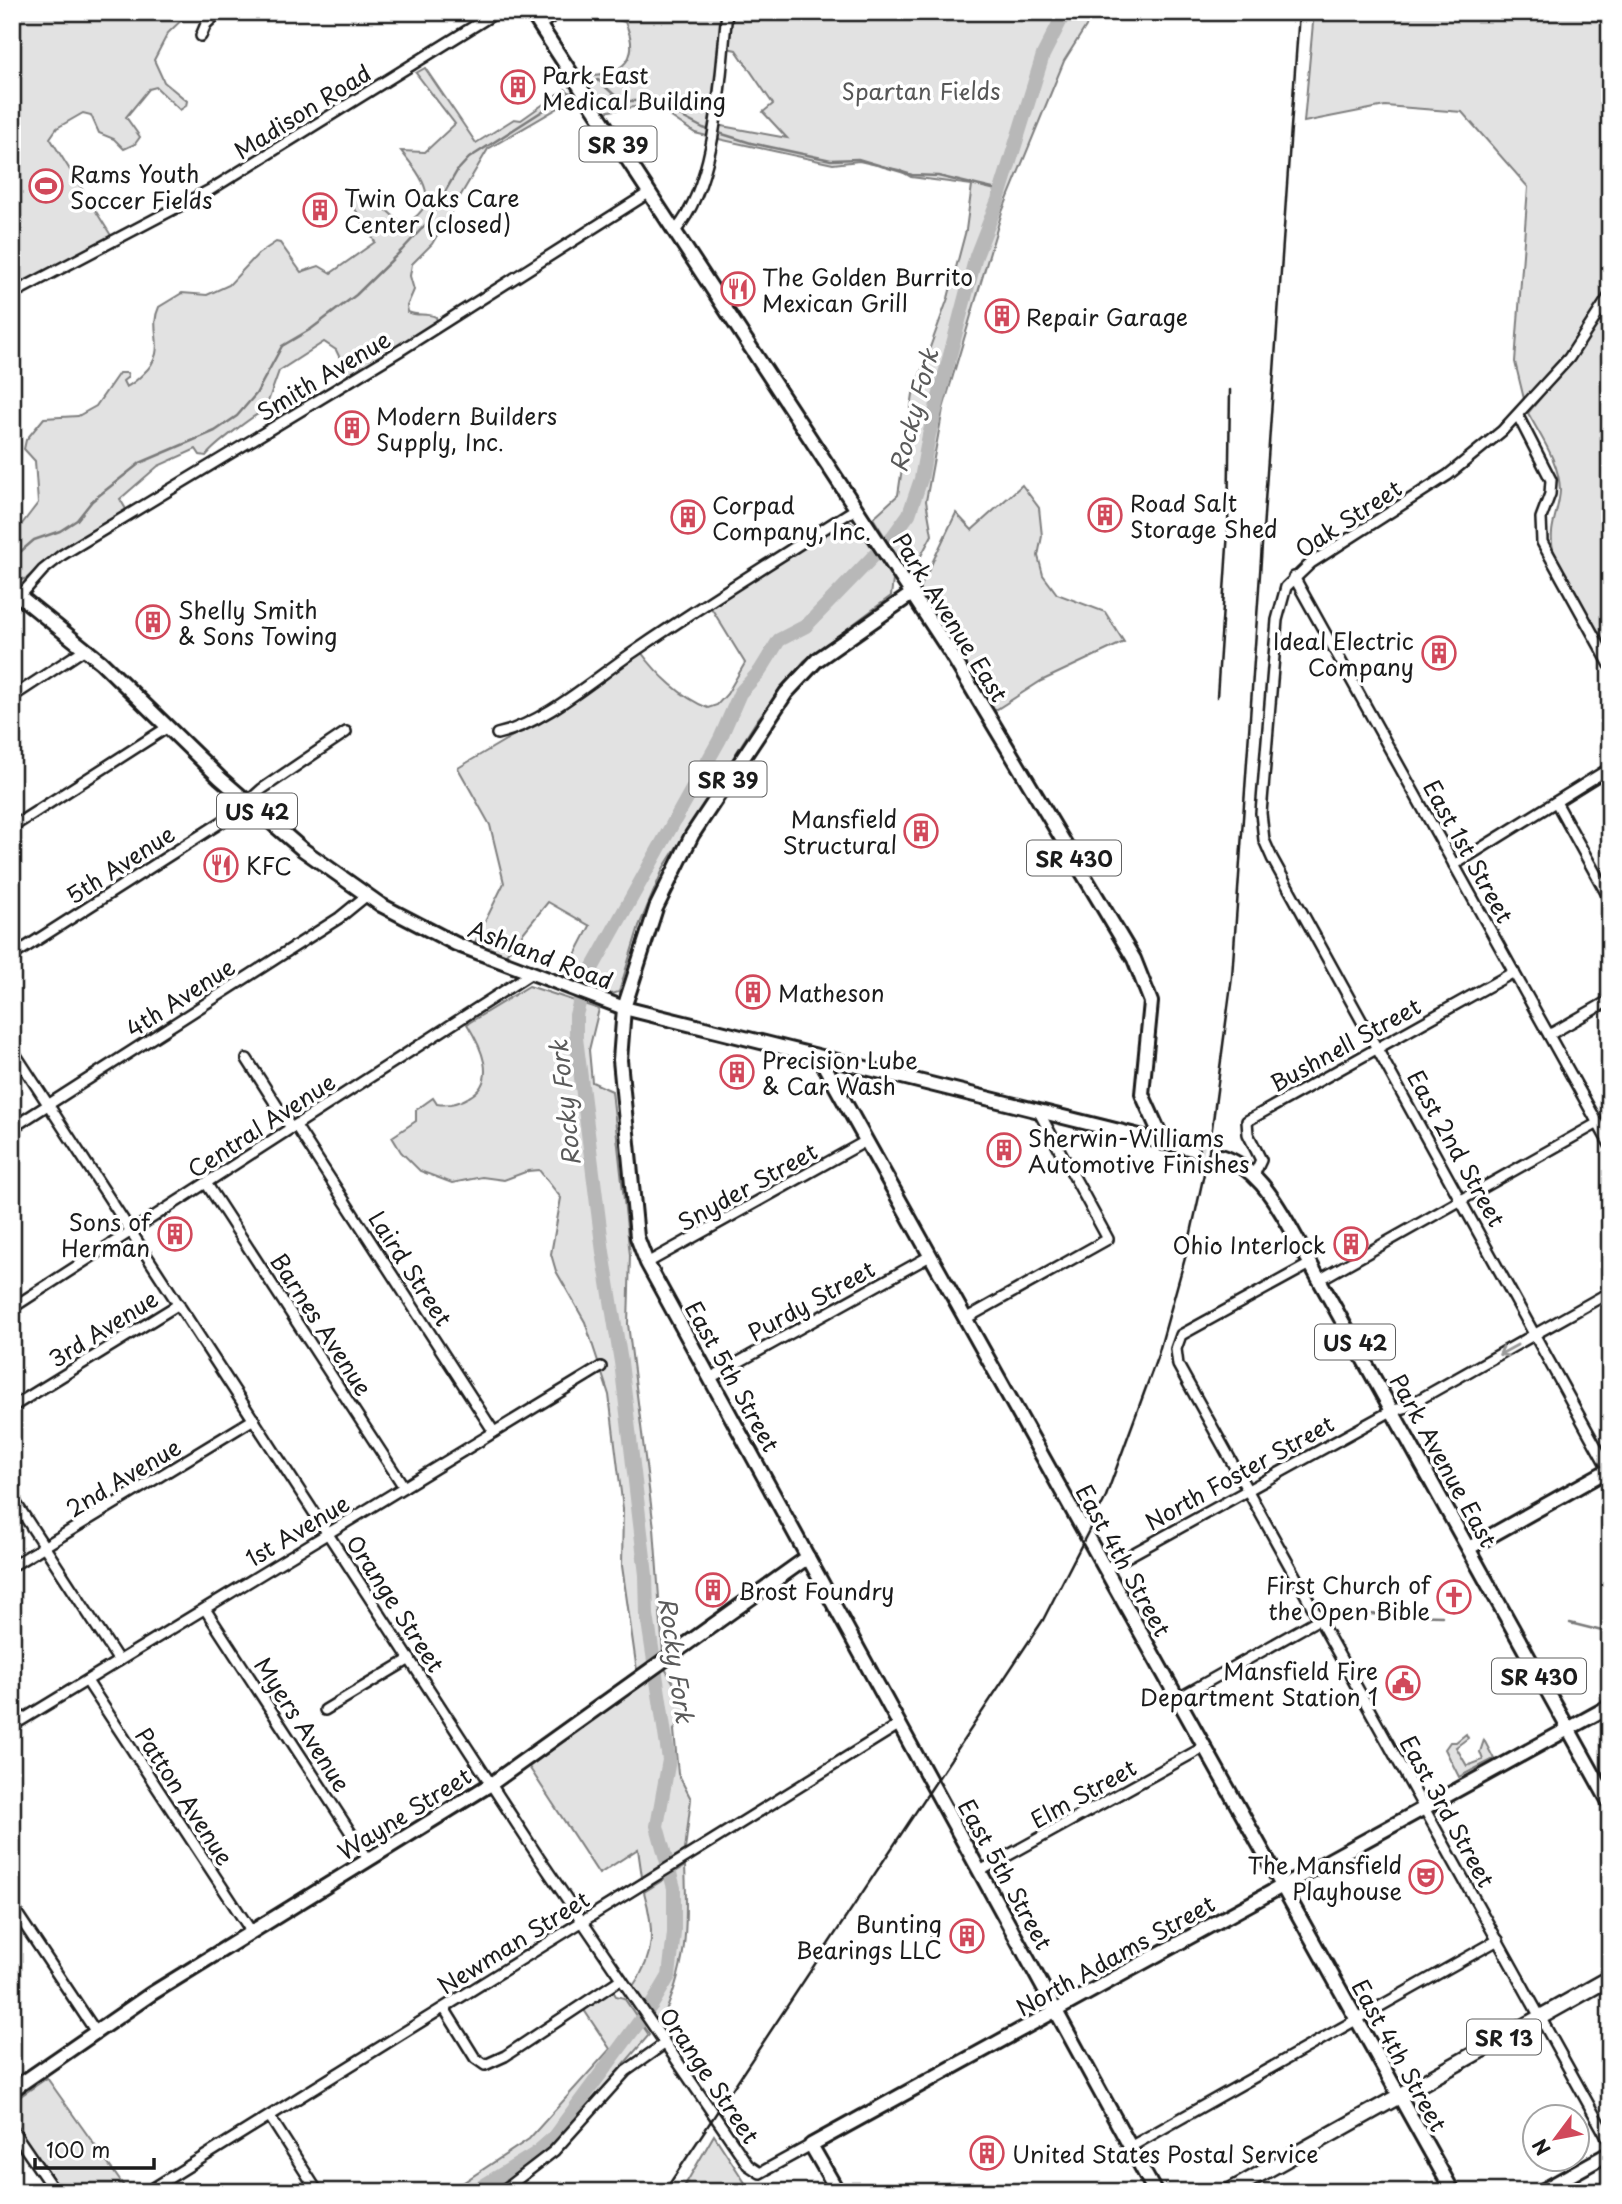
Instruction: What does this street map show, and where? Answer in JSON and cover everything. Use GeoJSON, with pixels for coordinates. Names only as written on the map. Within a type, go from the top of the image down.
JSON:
{"type":"FeatureCollection","features":[{"type":"Feature","properties":{"kind":"highway","name":"SR 13"},"geometry":{"type":"LineString","coordinates":[[1228,2192],[1610,1978]]}},
{"type":"Feature","properties":{"kind":"main road","name":"Park Avenue East"},"geometry":{"type":"LineString","coordinates":[[531,12],[912,593],[992,721],[1143,976],[1151,1002],[1152,1017],[1142,1075],[1142,1094],[1164,1143]]}},
{"type":"Feature","properties":{"kind":"main road","name":"Ashland Road"},"geometry":{"type":"LineString","coordinates":[[16,593],[85,649],[248,803],[302,849],[366,896],[456,944],[624,1009],[1164,1143]]}},
{"type":"Feature","properties":{"kind":"main road","name":"East 5th Street"},"geometry":{"type":"LineString","coordinates":[[912,593],[817,660],[779,702],[680,858],[649,926],[624,1009],[620,1060],[621,1096],[637,1237],[647,1263],[1155,2192]]}},
{"type":"Feature","properties":{"kind":"main road","name":"East 4th Street"},"geometry":{"type":"LineString","coordinates":[[820,1058],[1453,2192]]}},
{"type":"Feature","properties":{"kind":"main road","name":"US 42"},"geometry":{"type":"LineString","coordinates":[[1164,1143],[1192,1149]]}},
{"type":"Feature","properties":{"kind":"main road","name":"Park Avenue East"},"geometry":{"type":"LineString","coordinates":[[1221,1156],[1240,1164],[1254,1175],[1276,1204],[1321,1279],[1610,1804]]}},
{"type":"Feature","properties":{"kind":"main road"},"geometry":{"type":"LineString","coordinates":[[1468,1548],[1609,1470]]}},
{"type":"Feature","properties":{"kind":"main road","name":"Wayne Street"},"geometry":{"type":"LineString","coordinates":[[12,2090],[251,1931],[491,1784],[808,1556]]}},
{"type":"Feature","properties":{"kind":"main road","name":"North Adams Street"},"geometry":{"type":"LineString","coordinates":[[811,2145],[1610,1706]]}},
{"type":"Feature","properties":{"kind":"main road"},"geometry":{"type":"LineString","coordinates":[[811,2145],[838,2192]]}},
{"type":"Feature","properties":{"kind":"main road"},"geometry":{"type":"LineString","coordinates":[[1540,2192],[1610,2153]]}},
{"type":"Feature","properties":{"kind":"street"},"geometry":{"type":"LineString","coordinates":[[201,36],[206,24],[219,12]]}},
{"type":"Feature","properties":{"kind":"street","name":"Madison Road"},"geometry":{"type":"LineString","coordinates":[[12,294],[210,190],[497,12]]}},
{"type":"Feature","properties":{"kind":"street"},"geometry":{"type":"LineString","coordinates":[[540,25],[559,12]]}},
{"type":"Feature","properties":{"kind":"street"},"geometry":{"type":"LineString","coordinates":[[676,230],[696,194],[711,136],[727,12]]}},
{"type":"Feature","properties":{"kind":"street","name":"Smith Avenue"},"geometry":{"type":"LineString","coordinates":[[16,593],[62,555],[401,350],[650,192]]}},
{"type":"Feature","properties":{"kind":"street","name":"Oak Street"},"geometry":{"type":"LineString","coordinates":[[1266,845],[1262,806],[1277,620],[1283,592],[1294,577],[1311,563],[1457,468],[1518,416],[1569,358],[1610,295]]}},
{"type":"Feature","properties":{"kind":"street"},"geometry":{"type":"LineString","coordinates":[[1518,416],[1551,480],[1550,494],[1541,518],[1542,542],[1610,664]]}},
{"type":"Feature","properties":{"kind":"street"},"geometry":{"type":"LineString","coordinates":[[498,734],[516,728],[557,704],[683,618],[857,508]]}},
{"type":"Feature","properties":{"kind":"street","name":"East 1st Street"},"geometry":{"type":"LineString","coordinates":[[1294,577],[1610,1145]]}},
{"type":"Feature","properties":{"kind":"street"},"geometry":{"type":"LineString","coordinates":[[12,697],[85,649]]}},
{"type":"Feature","properties":{"kind":"street"},"geometry":{"type":"LineString","coordinates":[[12,827],[168,727]]}},
{"type":"Feature","properties":{"kind":"street","name":"5th Avenue"},"geometry":{"type":"LineString","coordinates":[[12,956],[248,803],[262,789],[346,732]]}},
{"type":"Feature","properties":{"kind":"street"},"geometry":{"type":"LineString","coordinates":[[1454,865],[1610,768]]}},
{"type":"Feature","properties":{"kind":"street"},"geometry":{"type":"LineString","coordinates":[[1556,802],[1610,900]]}},
{"type":"Feature","properties":{"kind":"street","name":"East 2nd Street"},"geometry":{"type":"LineString","coordinates":[[1266,845],[1609,1470]]}},
{"type":"Feature","properties":{"kind":"street","name":"4th Avenue"},"geometry":{"type":"LineString","coordinates":[[12,1128],[339,918],[366,896]]}},
{"type":"Feature","properties":{"kind":"street","name":"Bushnell Street"},"geometry":{"type":"LineString","coordinates":[[1254,1175],[1261,1160],[1248,1134],[1247,1121],[1514,972]]}},
{"type":"Feature","properties":{"kind":"street","name":"Central Avenue"},"geometry":{"type":"LineString","coordinates":[[12,1308],[530,974]]}},
{"type":"Feature","properties":{"kind":"street"},"geometry":{"type":"LineString","coordinates":[[1549,1035],[1610,1000]]}},
{"type":"Feature","properties":{"kind":"street","name":"Orange Street"},"geometry":{"type":"LineString","coordinates":[[12,1049],[582,1922],[755,2172]]}},
{"type":"Feature","properties":{"kind":"street","name":"Laird Street"},"geometry":{"type":"LineString","coordinates":[[247,1059],[494,1432]]}},
{"type":"Feature","properties":{"kind":"street"},"geometry":{"type":"LineString","coordinates":[[965,1319],[1108,1239],[1040,1114]]}},
{"type":"Feature","properties":{"kind":"street"},"geometry":{"type":"LineString","coordinates":[[1321,1279],[1598,1124]]}},
{"type":"Feature","properties":{"kind":"street","name":"Snyder Street"},"geometry":{"type":"LineString","coordinates":[[647,1263],[866,1141]]}},
{"type":"Feature","properties":{"kind":"street","name":"Barnes Avenue"},"geometry":{"type":"LineString","coordinates":[[206,1183],[404,1487]]}},
{"type":"Feature","properties":{"kind":"street","name":"Purdy Street"},"geometry":{"type":"LineString","coordinates":[[710,1378],[930,1256]]}},
{"type":"Feature","properties":{"kind":"street","name":"East 3rd Street"},"geometry":{"type":"LineString","coordinates":[[1312,1264],[1181,1335],[1176,1349],[1180,1371],[1610,2143]]}},
{"type":"Feature","properties":{"kind":"street","name":"North Foster Street"},"geometry":{"type":"LineString","coordinates":[[1105,1569],[1393,1410],[1404,1408],[1610,1292]]}},
{"type":"Feature","properties":{"kind":"street","name":"3rd Avenue"},"geometry":{"type":"LineString","coordinates":[[12,1407],[179,1304]]}},
{"type":"Feature","properties":{"kind":"street","name":"1st Avenue"},"geometry":{"type":"LineString","coordinates":[[12,1726],[601,1367]]}},
{"type":"Feature","properties":{"kind":"street","name":"2nd Avenue"},"geometry":{"type":"LineString","coordinates":[[12,1566],[254,1419]]}},
{"type":"Feature","properties":{"kind":"street"},"geometry":{"type":"LineString","coordinates":[[12,1497],[119,1661]]}},
{"type":"Feature","properties":{"kind":"street","name":"Myers Avenue"},"geometry":{"type":"LineString","coordinates":[[205,1609],[368,1860]]}},
{"type":"Feature","properties":{"kind":"street"},"geometry":{"type":"LineString","coordinates":[[1177,1699],[1319,1619]]}},
{"type":"Feature","properties":{"kind":"street"},"geometry":{"type":"LineString","coordinates":[[325,1710],[410,1659]]}},
{"type":"Feature","properties":{"kind":"street","name":"Patton Avenue"},"geometry":{"type":"LineString","coordinates":[[87,1681],[251,1931]]}},
{"type":"Feature","properties":{"kind":"street","name":"Newman Street"},"geometry":{"type":"LineString","coordinates":[[150,2191],[900,1724]]}},
{"type":"Feature","properties":{"kind":"street","name":"Elm Street"},"geometry":{"type":"LineString","coordinates":[[980,1871],[1204,1747]]}},
{"type":"Feature","properties":{"kind":"street"},"geometry":{"type":"LineString","coordinates":[[12,1906],[96,2032]]}},
{"type":"Feature","properties":{"kind":"street"},"geometry":{"type":"LineString","coordinates":[[1130,2147],[1497,1940]]}},
{"type":"Feature","properties":{"kind":"street"},"geometry":{"type":"LineString","coordinates":[[444,2008],[475,2058],[485,2065],[495,2062],[623,1982]]}},
{"type":"Feature","properties":{"kind":"street"},"geometry":{"type":"LineString","coordinates":[[501,2192],[554,2151],[626,2071],[663,2042]]}},
{"type":"Feature","properties":{"kind":"street"},"geometry":{"type":"LineString","coordinates":[[270,2117],[313,2190]]}},
{"type":"Feature","properties":{"kind":"street"},"geometry":{"type":"LineString","coordinates":[[12,2129],[55,2192]]}},
{"type":"Feature","properties":{"kind":"street","name":"North Adams Street"},"geometry":{"type":"LineString","coordinates":[[755,2172],[765,2171],[811,2145]]}},
{"type":"Feature","properties":{"kind":"green space"},"geometry":{"type":"Polygon","coordinates":[[[12,12],[190,12],[168,33],[154,60],[164,82],[187,101],[186,106],[180,110],[156,87],[149,89],[126,117],[140,137],[135,144],[124,149],[114,139],[99,133],[91,115],[83,113],[57,128],[50,138],[112,237],[12,289],[12,12]]]}},
{"type":"Feature","properties":{"kind":"green space"},"geometry":{"type":"Polygon","coordinates":[[[609,12],[724,12],[707,136],[695,133],[652,104],[604,112],[580,75],[615,70],[629,58],[630,36],[625,22],[609,18],[609,12]]]}},
{"type":"Feature","properties":{"kind":"green space","name":"Spartan Fields"},"geometry":{"type":"Polygon","coordinates":[[[731,12],[1095,12],[1064,61],[1002,212],[943,409],[926,501],[932,535],[916,565],[906,567],[902,564],[873,518],[898,495],[913,394],[948,298],[966,230],[972,185],[911,177],[899,170],[859,161],[833,164],[714,138],[716,125],[787,138],[763,112],[773,104],[736,50],[727,48],[731,12]]]}},
{"type":"Feature","properties":{"kind":"green space"},"geometry":{"type":"Polygon","coordinates":[[[1314,12],[1610,12],[1610,287],[1589,325],[1525,403],[1515,362],[1528,187],[1462,112],[1385,106],[1304,122],[1314,12]]]}},
{"type":"Feature","properties":{"kind":"green space"},"geometry":{"type":"Polygon","coordinates":[[[425,68],[476,143],[514,119],[521,120],[565,89],[573,95],[570,101],[488,149],[432,244],[412,264],[410,276],[414,290],[407,306],[408,312],[436,317],[437,321],[349,377],[336,350],[324,342],[279,371],[265,410],[234,431],[206,456],[200,455],[196,449],[158,466],[120,499],[127,511],[52,557],[27,578],[12,583],[12,537],[38,503],[35,461],[24,449],[26,440],[44,418],[78,416],[96,406],[119,373],[127,373],[128,377],[123,381],[126,387],[143,374],[151,365],[157,348],[155,324],[159,307],[182,293],[207,295],[229,285],[258,254],[276,242],[280,243],[301,272],[319,266],[331,273],[375,242],[349,199],[357,194],[372,197],[398,220],[406,223],[418,215],[424,207],[425,189],[416,170],[401,151],[425,152],[455,124],[416,73],[425,68]]]}},
{"type":"Feature","properties":{"kind":"green space"},"geometry":{"type":"Polygon","coordinates":[[[1610,306],[1610,653],[1557,562],[1552,534],[1560,491],[1557,470],[1528,413],[1573,359],[1610,306]]]}},
{"type":"Feature","properties":{"kind":"green space"},"geometry":{"type":"Polygon","coordinates":[[[1022,485],[1039,508],[1042,536],[1038,556],[1043,575],[1057,594],[1105,612],[1124,642],[1041,681],[994,711],[920,588],[956,513],[972,530],[1022,485]]]}},
{"type":"Feature","properties":{"kind":"green space"},"geometry":{"type":"Polygon","coordinates":[[[849,521],[861,531],[893,580],[891,596],[804,661],[757,720],[664,867],[639,926],[619,992],[612,994],[563,978],[590,926],[548,902],[503,958],[473,946],[504,883],[490,825],[458,768],[560,708],[641,652],[662,677],[680,692],[708,708],[717,705],[727,694],[745,663],[710,606],[841,522],[849,521]]]}},
{"type":"Feature","properties":{"kind":"green space"},"geometry":{"type":"Polygon","coordinates":[[[529,986],[599,1009],[589,1050],[592,1082],[612,1091],[630,1255],[628,1324],[654,1528],[663,1653],[637,1671],[622,1566],[623,1509],[609,1395],[585,1322],[556,1271],[551,1254],[561,1198],[539,1170],[504,1180],[482,1177],[452,1183],[420,1171],[401,1152],[392,1137],[416,1121],[416,1110],[433,1098],[437,1104],[450,1104],[465,1099],[478,1090],[483,1082],[484,1062],[467,1024],[529,986]]]}},
{"type":"Feature","properties":{"kind":"green space"},"geometry":{"type":"Polygon","coordinates":[[[664,1667],[688,1707],[674,1730],[678,1774],[691,1799],[685,1850],[642,1877],[638,1849],[599,1874],[529,1767],[664,1667]]]}},
{"type":"Feature","properties":{"kind":"green space"},"geometry":{"type":"Polygon","coordinates":[[[1466,1734],[1468,1738],[1456,1747],[1467,1766],[1483,1760],[1480,1752],[1484,1740],[1494,1759],[1459,1777],[1445,1749],[1450,1742],[1456,1742],[1466,1734]]]}},
{"type":"Feature","properties":{"kind":"green space"},"geometry":{"type":"Polygon","coordinates":[[[685,1866],[684,1947],[676,1984],[660,2025],[633,1986],[646,1963],[651,1940],[650,1917],[644,1892],[685,1866]]]}},
{"type":"Feature","properties":{"kind":"green space"},"geometry":{"type":"Polygon","coordinates":[[[611,1988],[616,1996],[624,1998],[649,2035],[560,2138],[527,2168],[492,2192],[449,2192],[529,2139],[610,2049],[582,2007],[611,1988]]]}},
{"type":"Feature","properties":{"kind":"green space"},"geometry":{"type":"Polygon","coordinates":[[[47,2078],[128,2192],[62,2192],[12,2119],[12,2102],[47,2078]]]}},
{"type":"Feature","properties":{"kind":"green space"},"geometry":{"type":"Polygon","coordinates":[[[714,2135],[751,2192],[681,2192],[714,2135]]]}},
{"type":"Feature","properties":{"kind":"waterway","name":"Rocky Fork"},"geometry":{"type":"LineString","coordinates":[[473,2192],[535,2154],[553,2138],[653,2003],[669,1976],[674,1933],[674,1888],[657,1826],[669,1760],[647,1615],[646,1575],[621,1362],[603,1252],[576,1038],[576,1015],[585,981],[720,739],[740,693],[760,671],[779,640],[806,626],[893,536],[909,514],[921,479],[929,435],[976,256],[998,200],[1043,55],[1065,12]]}},
{"type":"Feature","properties":{"kind":"waterway"},"geometry":{"type":"LineString","coordinates":[[583,86],[598,80],[621,101],[652,101],[703,128],[751,143],[831,160],[858,159],[912,175],[938,176],[1001,191]]}},
{"type":"Feature","properties":{"kind":"waterway"},"geometry":{"type":"LineString","coordinates":[[12,559],[34,540],[60,531],[77,520],[92,501],[140,463],[215,431],[237,416],[256,394],[282,346],[311,329],[356,295],[402,250],[427,223],[457,171],[469,158],[577,89]]}},
{"type":"Feature","properties":{"kind":"waterway"},"geometry":{"type":"LineString","coordinates":[[1329,1613],[1442,1616]]}},
{"type":"Feature","properties":{"kind":"waterway"},"geometry":{"type":"LineString","coordinates":[[1570,1623],[1610,1633]]}},
{"type":"Feature","properties":{"kind":"tunnel"},"geometry":{"type":"LineString","coordinates":[[1192,1149],[1221,1156]]}},
{"type":"Feature","properties":{"kind":"railway"},"geometry":{"type":"LineString","coordinates":[[664,2192],[1043,1620],[1105,1499],[1158,1355],[1187,1251],[1209,1151],[1232,977],[1299,12]]}},
{"type":"Feature","properties":{"kind":"railway"},"geometry":{"type":"LineString","coordinates":[[1217,697],[1228,531],[1230,390]]}},
{"type":"Feature","properties":{"kind":"place","name":"Park East Medical Building"},"geometry":{"type":"Point","coordinates":[518,87]}},
{"type":"Feature","properties":{"kind":"place","name":"Rams Youth Soccer Fields"},"geometry":{"type":"Point","coordinates":[46,186]}},
{"type":"Feature","properties":{"kind":"place","name":"Twin Oaks Care Center (closed)"},"geometry":{"type":"Point","coordinates":[320,210]}},
{"type":"Feature","properties":{"kind":"place","name":"The Golden Burrito Mexican Grill"},"geometry":{"type":"Point","coordinates":[738,289]}},
{"type":"Feature","properties":{"kind":"place","name":"Repair Garage"},"geometry":{"type":"Point","coordinates":[1002,316]}},
{"type":"Feature","properties":{"kind":"place","name":"Modern Builders Supply, Inc."},"geometry":{"type":"Point","coordinates":[352,428]}},
{"type":"Feature","properties":{"kind":"place","name":"Road Salt Storage Shed"},"geometry":{"type":"Point","coordinates":[1105,515]}},
{"type":"Feature","properties":{"kind":"place","name":"Corpad Company, Inc."},"geometry":{"type":"Point","coordinates":[688,517]}},
{"type":"Feature","properties":{"kind":"place","name":"Shelly Smith & Sons Towing"},"geometry":{"type":"Point","coordinates":[153,622]}},
{"type":"Feature","properties":{"kind":"place","name":"Ideal Electric Company"},"geometry":{"type":"Point","coordinates":[1439,653]}},
{"type":"Feature","properties":{"kind":"place","name":"Mansfield Structural"},"geometry":{"type":"Point","coordinates":[921,831]}},
{"type":"Feature","properties":{"kind":"place","name":"KFC"},"geometry":{"type":"Point","coordinates":[221,865]}},
{"type":"Feature","properties":{"kind":"place","name":"Matheson"},"geometry":{"type":"Point","coordinates":[753,992]}},
{"type":"Feature","properties":{"kind":"place","name":"Precision Lube & Car Wash"},"geometry":{"type":"Point","coordinates":[737,1072]}},
{"type":"Feature","properties":{"kind":"place","name":"Sherwin-Williams Automotive Finishes"},"geometry":{"type":"Point","coordinates":[1004,1150]}},
{"type":"Feature","properties":{"kind":"place","name":"Sons of Herman"},"geometry":{"type":"Point","coordinates":[175,1234]}},
{"type":"Feature","properties":{"kind":"place","name":"Ohio Interlock"},"geometry":{"type":"Point","coordinates":[1351,1244]}},
{"type":"Feature","properties":{"kind":"place","name":"Brost Foundry"},"geometry":{"type":"Point","coordinates":[713,1590]}},
{"type":"Feature","properties":{"kind":"place","name":"First Church of the Open Bible"},"geometry":{"type":"Point","coordinates":[1454,1597]}},
{"type":"Feature","properties":{"kind":"place","name":"Mansfield Fire Department Station 1"},"geometry":{"type":"Point","coordinates":[1403,1683]}},
{"type":"Feature","properties":{"kind":"place","name":"The Mansfield Playhouse"},"geometry":{"type":"Point","coordinates":[1426,1877]}},
{"type":"Feature","properties":{"kind":"place","name":"Bunting Bearings LLC"},"geometry":{"type":"Point","coordinates":[967,1936]}},
{"type":"Feature","properties":{"kind":"place","name":"United States Postal Service"},"geometry":{"type":"Point","coordinates":[987,2153]}}]}
